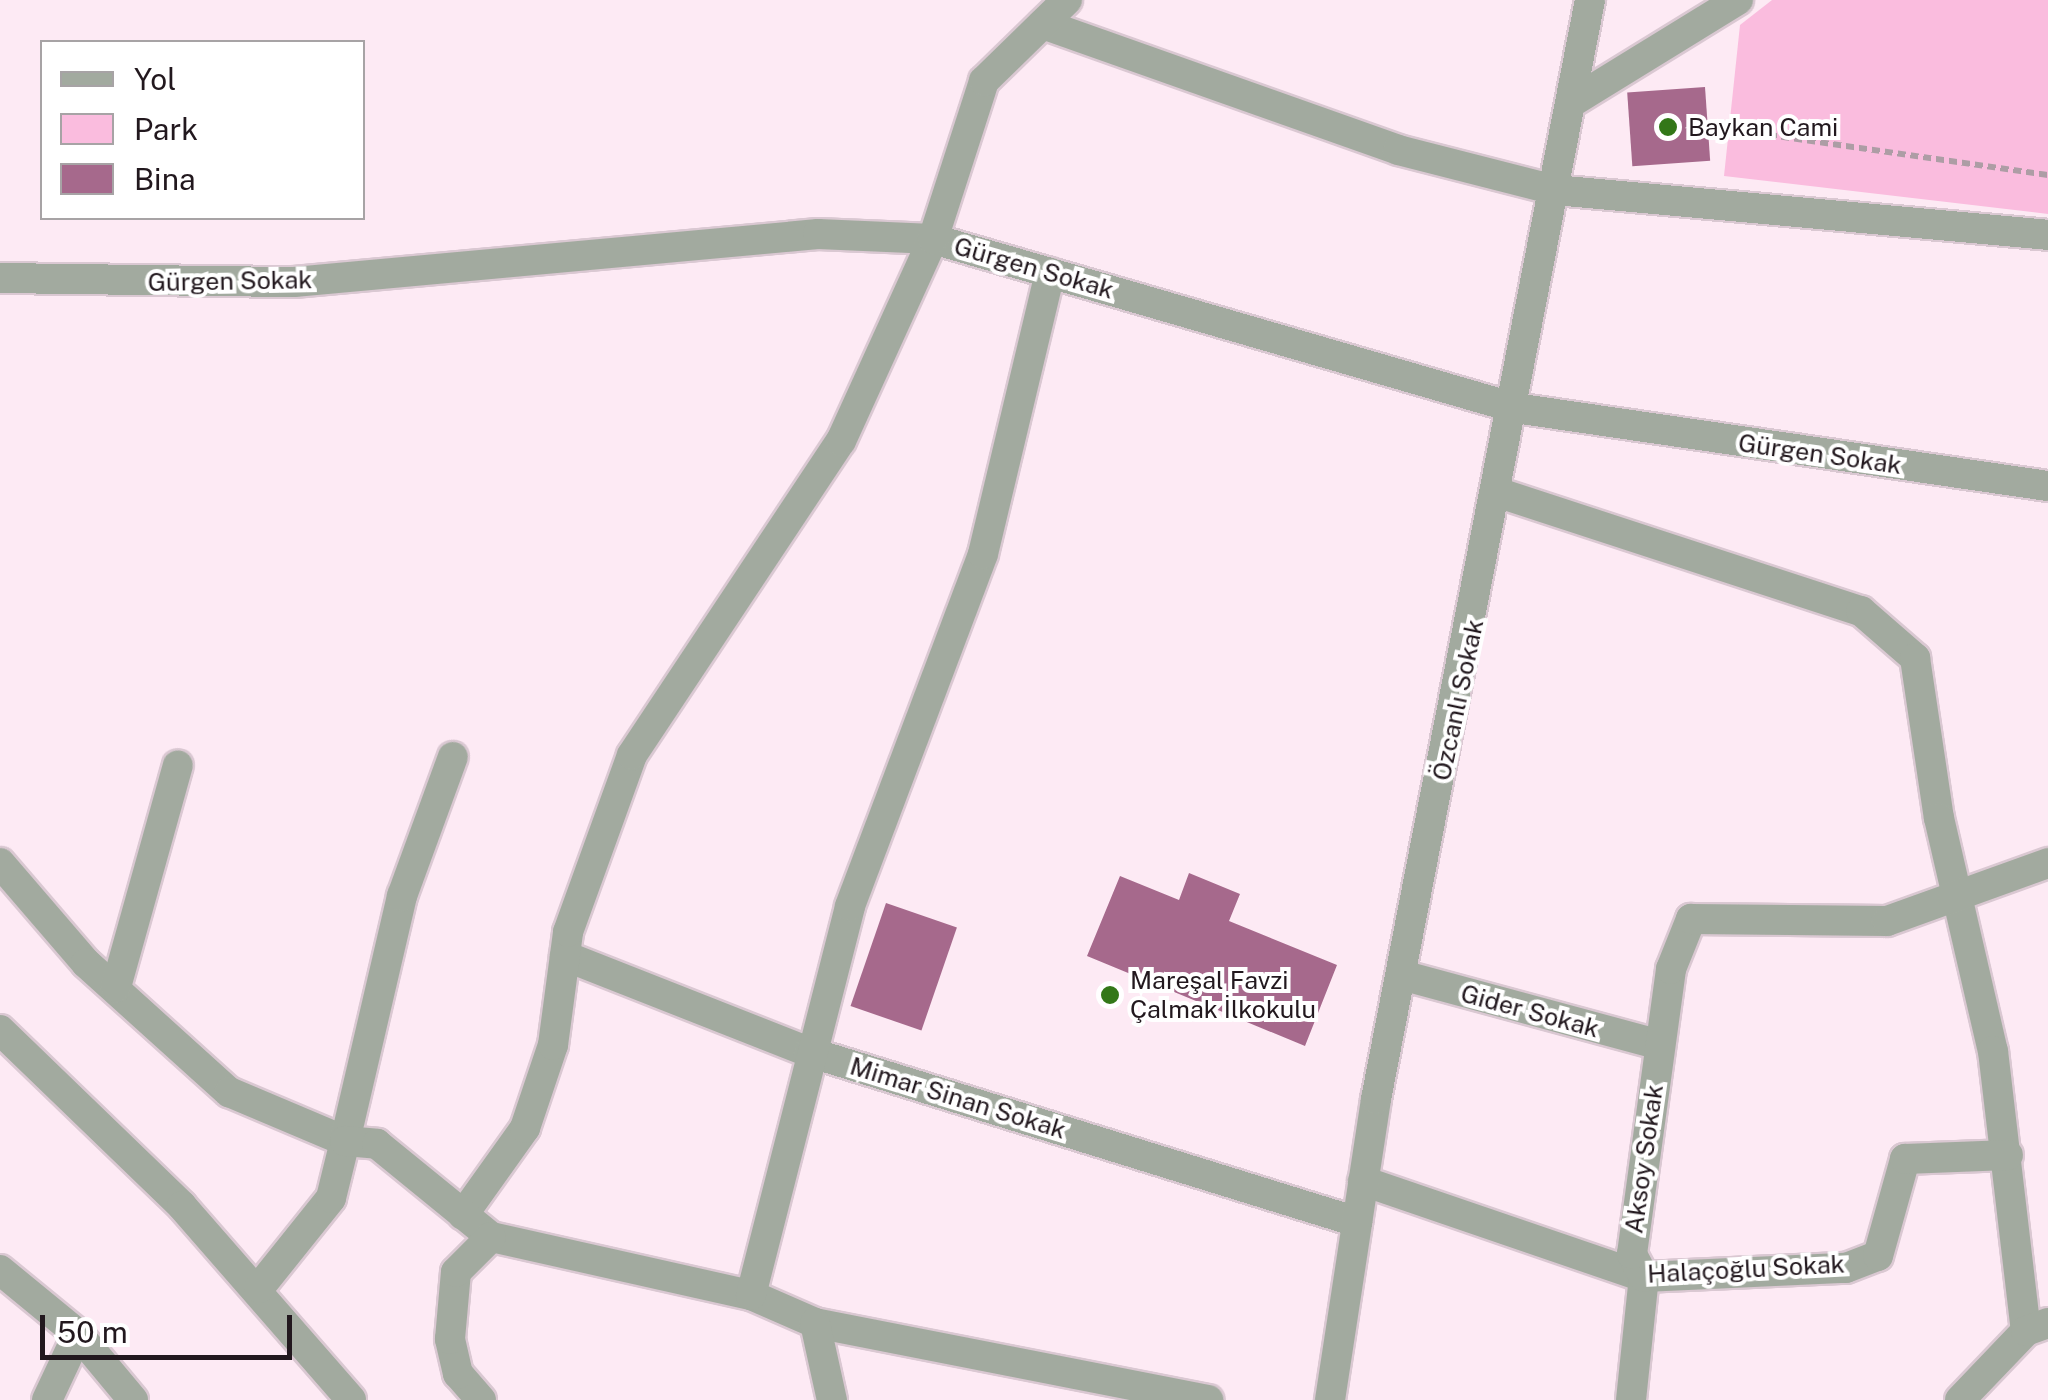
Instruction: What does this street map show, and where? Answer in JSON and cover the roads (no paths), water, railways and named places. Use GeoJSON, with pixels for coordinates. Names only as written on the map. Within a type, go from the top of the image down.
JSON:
{"type":"FeatureCollection","features":[{"type":"Feature","properties":{"kind":"street"},"geometry":{"type":"LineString","coordinates":[[463,1215],[524,1128],[553,1045],[565,956],[632,755],[841,441],[933,239],[984,81],[1067,0]]}},
{"type":"Feature","properties":{"kind":"street","name":"Özcanlı Sokak"},"geometry":{"type":"LineString","coordinates":[[1330,1400],[1363,1180],[1401,975],[1499,493],[1590,0]]}},
{"type":"Feature","properties":{"kind":"street"},"geometry":{"type":"LineString","coordinates":[[1572,102],[1738,0]]}},
{"type":"Feature","properties":{"kind":"street"},"geometry":{"type":"LineString","coordinates":[[1043,24],[1398,150],[1555,190],[2048,236]]}},
{"type":"Feature","properties":{"kind":"street","name":"Gürgen Sokak"},"geometry":{"type":"LineString","coordinates":[[0,278],[294,282],[798,235],[933,239],[1515,408],[2048,486]]}},
{"type":"Feature","properties":{"kind":"street"},"geometry":{"type":"LineString","coordinates":[[752,1295],[809,1052],[850,906],[983,554],[1050,273]]}},
{"type":"Feature","properties":{"kind":"street"},"geometry":{"type":"LineString","coordinates":[[1499,493],[1861,611],[1915,658],[2037,1327],[1960,1400]]}},
{"type":"Feature","properties":{"kind":"street"},"geometry":{"type":"LineString","coordinates":[[259,1288],[331,1198],[402,896],[453,757]]}},
{"type":"Feature","properties":{"kind":"street"},"geometry":{"type":"LineString","coordinates":[[116,987],[178,765]]}},
{"type":"Feature","properties":{"kind":"street"},"geometry":{"type":"LineString","coordinates":[[1958,897],[2048,862]]}},
{"type":"Feature","properties":{"kind":"street"},"geometry":{"type":"LineString","coordinates":[[0,864],[116,987],[229,1092],[345,1141],[377,1144],[491,1237],[752,1295],[815,1324],[1209,1400]]}},
{"type":"Feature","properties":{"kind":"street","name":"Aksoy Sokak"},"geometry":{"type":"LineString","coordinates":[[1631,1400],[1644,1276],[1632,1254],[1670,969],[1691,918],[1887,921],[1958,897]]}},
{"type":"Feature","properties":{"kind":"street","name":"Mimar Sinan Sokak"},"geometry":{"type":"LineString","coordinates":[[565,956],[809,1052],[1357,1222]]}},
{"type":"Feature","properties":{"kind":"street","name":"Gider Sokak"},"geometry":{"type":"LineString","coordinates":[[1401,975],[1660,1045]]}},
{"type":"Feature","properties":{"kind":"street"},"geometry":{"type":"LineString","coordinates":[[0,1030],[259,1288],[351,1400]]}},
{"type":"Feature","properties":{"kind":"street","name":"Halaçoğlu Sokak"},"geometry":{"type":"LineString","coordinates":[[1363,1180],[1644,1276],[1846,1268],[1878,1256],[1905,1158],[2008,1155]]}},
{"type":"Feature","properties":{"kind":"street"},"geometry":{"type":"LineString","coordinates":[[481,1400],[458,1374],[450,1339],[456,1272],[491,1237]]}},
{"type":"Feature","properties":{"kind":"street"},"geometry":{"type":"LineString","coordinates":[[0,1270],[78,1334],[132,1400]]}},
{"type":"Feature","properties":{"kind":"street"},"geometry":{"type":"LineString","coordinates":[[815,1324],[832,1400]]}},
{"type":"Feature","properties":{"kind":"street"},"geometry":{"type":"LineString","coordinates":[[47,1400],[78,1334]]}},
{"type":"Feature","properties":{"kind":"place","name":"Baykan Cami"},"geometry":{"type":"Point","coordinates":[1668,127]}},
{"type":"Feature","properties":{"kind":"place","name":"Mareşal Favzi Çalmak İlkokulu"},"geometry":{"type":"Point","coordinates":[1110,995]}}]}
